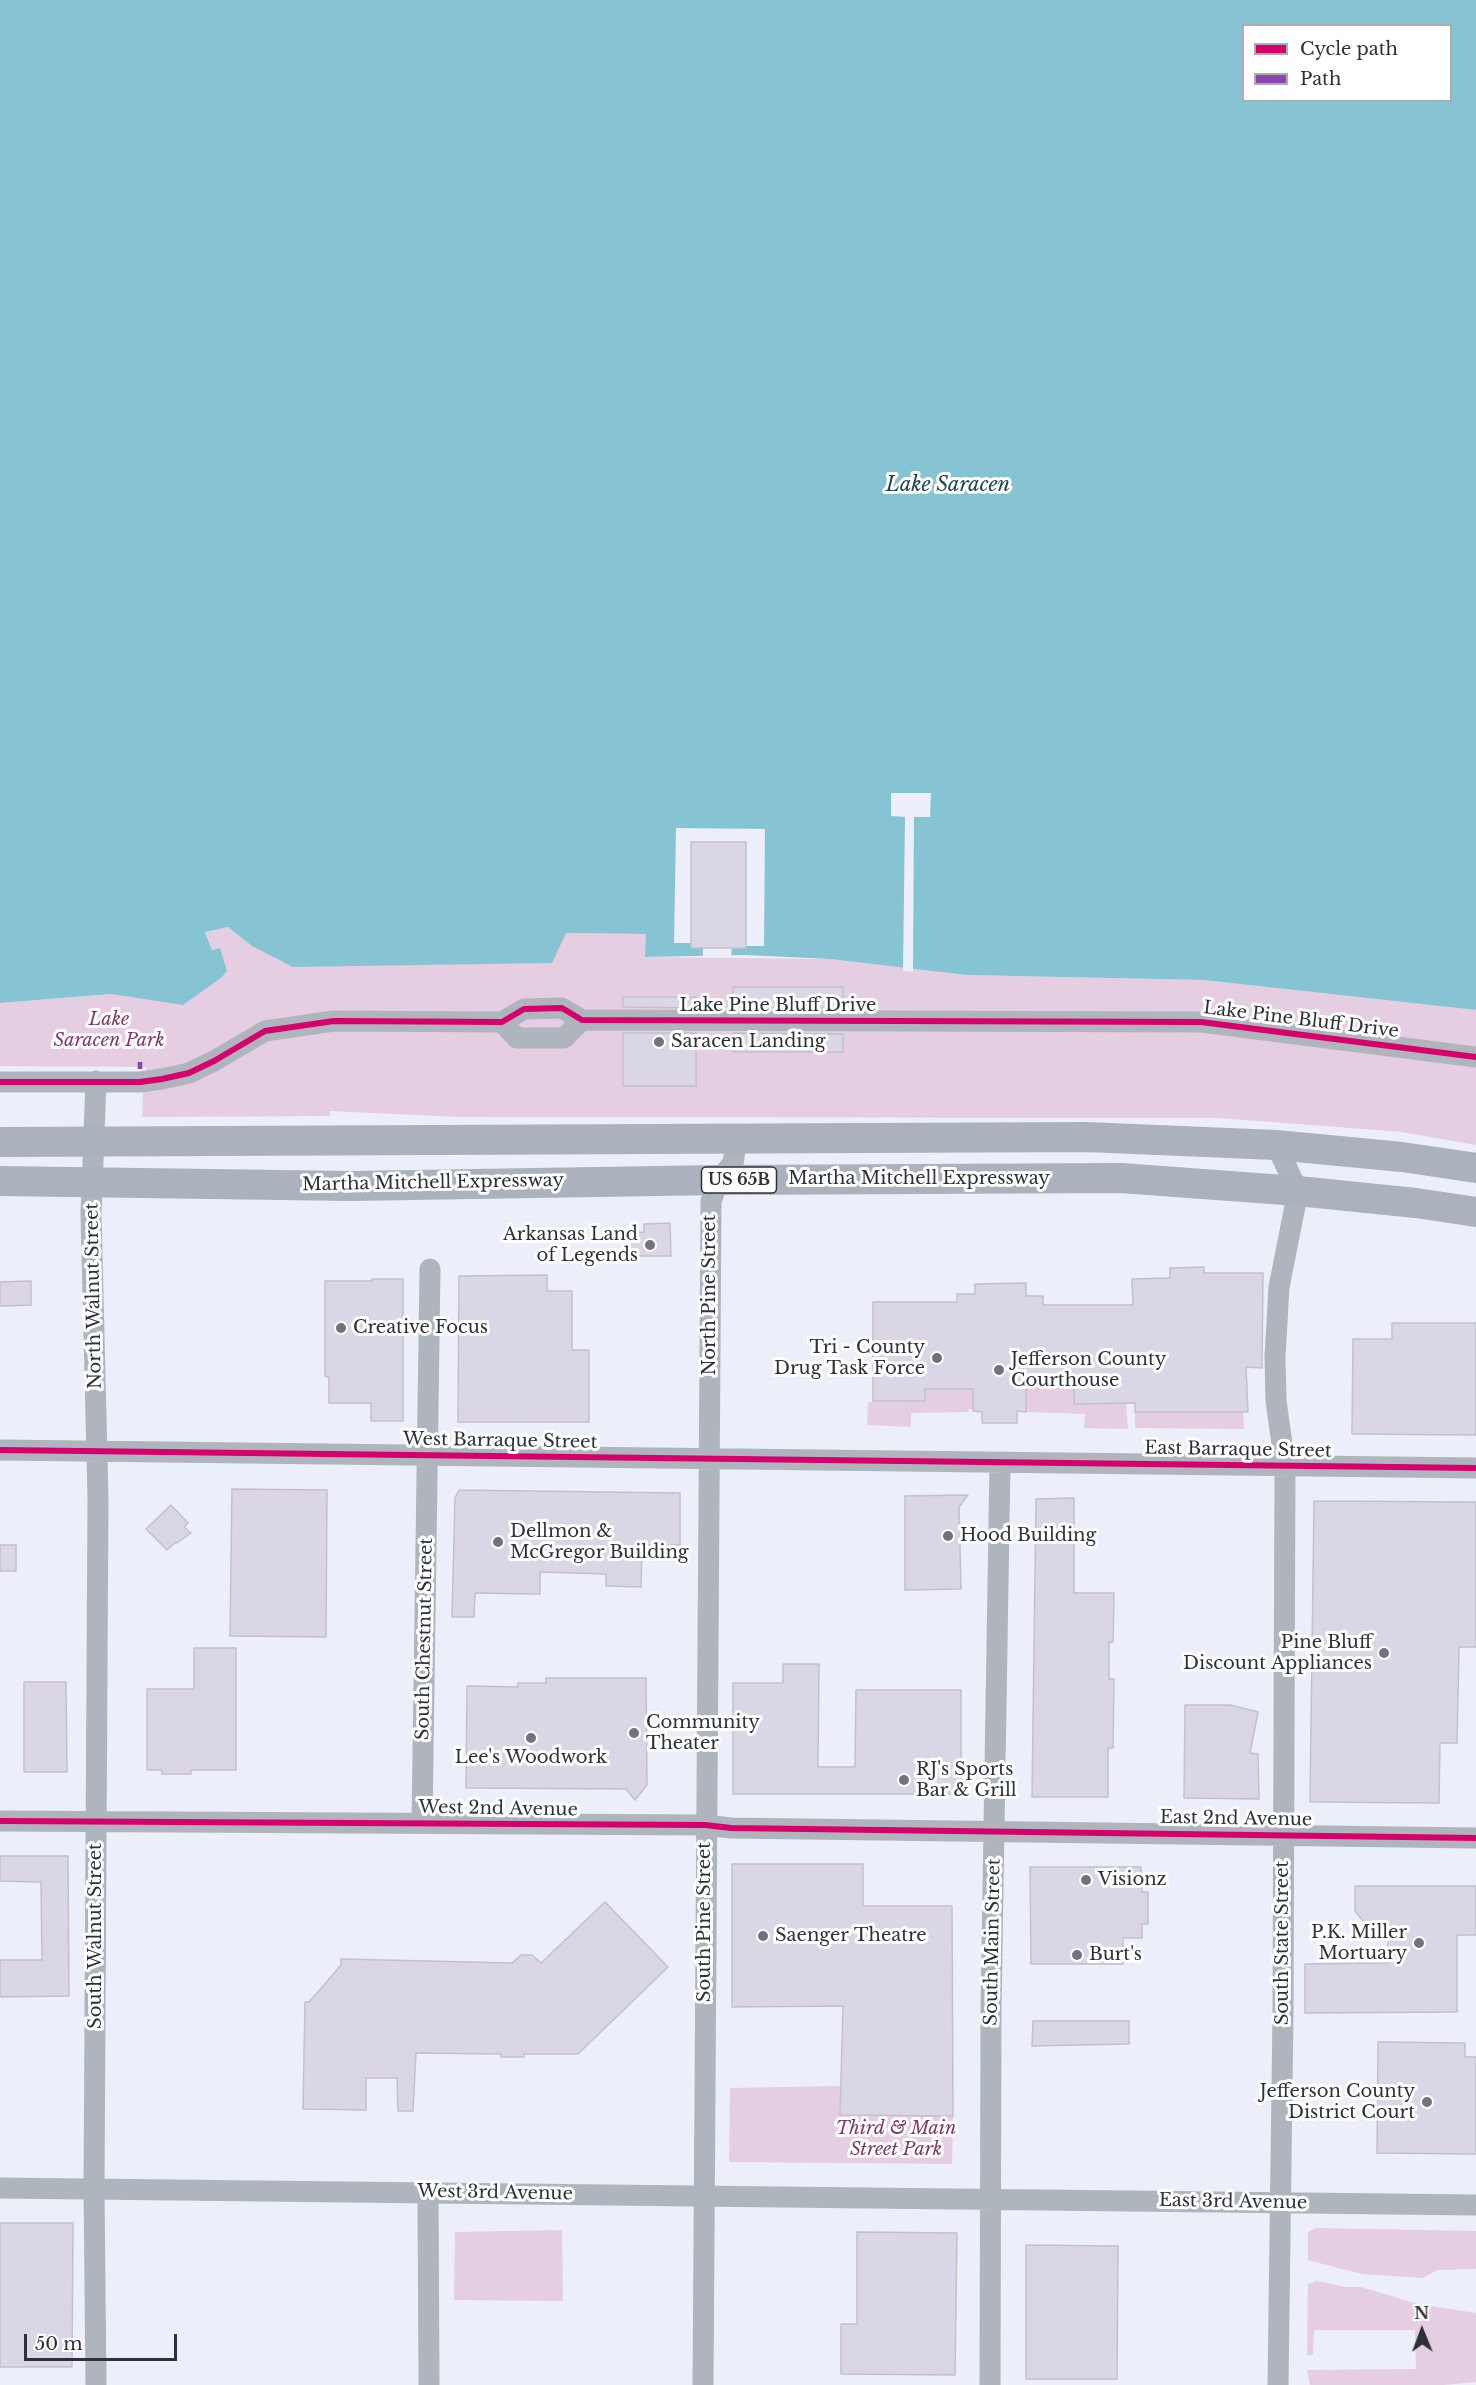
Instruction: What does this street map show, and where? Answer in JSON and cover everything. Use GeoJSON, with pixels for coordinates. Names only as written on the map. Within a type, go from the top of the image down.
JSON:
{"type":"FeatureCollection","features":[{"type":"Feature","properties":{"kind":"highway"},"geometry":{"type":"LineString","coordinates":[[0,1142],[1086,1137],[1276,1145],[1402,1157],[1476,1168]]}},
{"type":"Feature","properties":{"kind":"highway","name":"Martha Mitchell Expressway"},"geometry":{"type":"LineString","coordinates":[[0,1181],[351,1186],[719,1180],[1122,1178],[1298,1191],[1416,1203],[1476,1212]]}},
{"type":"Feature","properties":{"kind":"street","name":"Lake Pine Bluff Drive"},"geometry":{"type":"LineString","coordinates":[[0,1082],[140,1082],[189,1073],[265,1031],[334,1021],[502,1022],[524,1009],[562,1008],[582,1020],[1201,1022],[1476,1058]]}},
{"type":"Feature","properties":{"kind":"street"},"geometry":{"type":"LineString","coordinates":[[502,1022],[517,1038],[564,1038],[582,1020]]}},
{"type":"Feature","properties":{"kind":"street","name":"North Walnut Street"},"geometry":{"type":"LineString","coordinates":[[96,1082],[91,1261],[97,1450]]}},
{"type":"Feature","properties":{"kind":"street","name":"North Pine Street"},"geometry":{"type":"LineString","coordinates":[[709,1460],[711,1201],[719,1180],[733,1163],[737,1138]]}},
{"type":"Feature","properties":{"kind":"street"},"geometry":{"type":"LineString","coordinates":[[1276,1145],[1298,1191]]}},
{"type":"Feature","properties":{"kind":"street","name":"South State Street"},"geometry":{"type":"LineString","coordinates":[[1278,2385],[1283,2013],[1285,1465],[1276,1401],[1277,1313],[1279,1287],[1298,1191]]}},
{"type":"Feature","properties":{"kind":"street","name":"South Chestnut Street"},"geometry":{"type":"LineString","coordinates":[[422,1823],[430,1269]]}},
{"type":"Feature","properties":{"kind":"street","name":"West Barraque Street"},"geometry":{"type":"LineString","coordinates":[[0,1450],[1000,1462]]}},
{"type":"Feature","properties":{"kind":"street","name":"South Walnut Street"},"geometry":{"type":"LineString","coordinates":[[96,2385],[94,2188],[97,1450]]}},
{"type":"Feature","properties":{"kind":"street","name":"South Pine Street"},"geometry":{"type":"LineString","coordinates":[[703,2385],[709,1460]]}},
{"type":"Feature","properties":{"kind":"street","name":"East Barraque Street"},"geometry":{"type":"LineString","coordinates":[[1000,1462],[1476,1468]]}},
{"type":"Feature","properties":{"kind":"street","name":"South Main Street"},"geometry":{"type":"LineString","coordinates":[[990,2385],[990,2199],[1000,1462]]}},
{"type":"Feature","properties":{"kind":"street","name":"West 2nd Avenue"},"geometry":{"type":"LineString","coordinates":[[0,1821],[705,1825],[731,1828],[995,1831]]}},
{"type":"Feature","properties":{"kind":"street","name":"East 2nd Avenue"},"geometry":{"type":"LineString","coordinates":[[995,1831],[1476,1838]]}},
{"type":"Feature","properties":{"kind":"street","name":"West 3rd Avenue"},"geometry":{"type":"LineString","coordinates":[[0,2188],[990,2199]]}},
{"type":"Feature","properties":{"kind":"street"},"geometry":{"type":"LineString","coordinates":[[428,2192],[429,2385]]}},
{"type":"Feature","properties":{"kind":"street","name":"East 3rd Avenue"},"geometry":{"type":"LineString","coordinates":[[990,2199],[1476,2205]]}},
{"type":"Feature","properties":{"kind":"green space","name":"Lake Saracen Park"},"geometry":{"type":"Polygon","coordinates":[[[229,927],[252,946],[566,933],[646,934],[646,957],[830,959],[966,975],[1203,980],[1476,1010],[1476,1145],[1402,1132],[1218,1118],[459,1117],[330,1111],[330,1116],[142,1117],[143,1091],[149,1090],[146,1067],[0,1066],[0,1003],[111,994],[144,998],[210,985],[221,978],[220,948],[212,950],[205,931],[229,927]]]}},
{"type":"Feature","properties":{"kind":"green space"},"geometry":{"type":"Polygon","coordinates":[[[1074,1388],[1075,1404],[1126,1403],[1128,1429],[1084,1428],[1085,1414],[1026,1412],[1026,1389],[1074,1388]]]}},
{"type":"Feature","properties":{"kind":"green space"},"geometry":{"type":"Polygon","coordinates":[[[925,1389],[973,1389],[973,1409],[968,1409],[969,1412],[911,1413],[911,1427],[867,1425],[868,1402],[924,1401],[925,1389]]]}},
{"type":"Feature","properties":{"kind":"green space"},"geometry":{"type":"Polygon","coordinates":[[[1135,1412],[1243,1412],[1244,1429],[1135,1428],[1135,1412]]]}},
{"type":"Feature","properties":{"kind":"green space","name":"Third & Main Street Park"},"geometry":{"type":"Polygon","coordinates":[[[840,2086],[840,2115],[953,2116],[952,2164],[729,2162],[730,2088],[840,2086]]]}},
{"type":"Feature","properties":{"kind":"green space"},"geometry":{"type":"Polygon","coordinates":[[[1316,2228],[1476,2231],[1476,2269],[1438,2270],[1422,2278],[1363,2274],[1338,2268],[1308,2260],[1308,2232],[1316,2228]]]}},
{"type":"Feature","properties":{"kind":"green space"},"geometry":{"type":"Polygon","coordinates":[[[562,2230],[563,2301],[454,2300],[455,2232],[562,2230]]]}},
{"type":"Feature","properties":{"kind":"green space"},"geometry":{"type":"Polygon","coordinates":[[[1317,2281],[1346,2287],[1361,2287],[1418,2304],[1476,2313],[1476,2382],[1444,2385],[1310,2385],[1307,2370],[1416,2369],[1415,2330],[1314,2330],[1313,2355],[1307,2355],[1308,2284],[1317,2281]]]}},
{"type":"Feature","properties":{"kind":"water","name":"Lake Saracen"},"geometry":{"type":"Polygon","coordinates":[[[0,0],[1476,0],[1476,1010],[1203,980],[966,975],[830,959],[746,955],[645,957],[646,934],[566,933],[552,963],[293,967],[252,946],[228,927],[205,932],[212,950],[220,948],[227,971],[221,978],[183,1005],[111,994],[0,1003],[0,0]]]}},
{"type":"Feature","properties":{"kind":"pier"},"geometry":{"type":"Polygon","coordinates":[[[891,793],[931,793],[930,817],[914,817],[913,972],[903,971],[905,817],[891,816],[891,793]]]}},
{"type":"Feature","properties":{"kind":"pier"},"geometry":{"type":"Polygon","coordinates":[[[676,828],[765,829],[764,946],[732,946],[731,958],[703,958],[703,943],[674,943],[676,828]]]}},
{"type":"Feature","properties":{"kind":"building"},"geometry":{"type":"Polygon","coordinates":[[[691,842],[746,842],[746,948],[691,948],[691,842]]]}},
{"type":"Feature","properties":{"kind":"building"},"geometry":{"type":"Polygon","coordinates":[[[733,987],[843,987],[843,1008],[733,1008],[733,987]]]}},
{"type":"Feature","properties":{"kind":"building"},"geometry":{"type":"Polygon","coordinates":[[[623,997],[696,997],[696,1008],[623,1007],[623,997]]]}},
{"type":"Feature","properties":{"kind":"building"},"geometry":{"type":"Polygon","coordinates":[[[623,1033],[696,1033],[696,1086],[623,1086],[623,1033]]]}},
{"type":"Feature","properties":{"kind":"building"},"geometry":{"type":"Polygon","coordinates":[[[733,1033],[843,1034],[843,1052],[733,1052],[733,1033]]]}},
{"type":"Feature","properties":{"kind":"building","name":"Arkansas Land of Legends"},"geometry":{"type":"Polygon","coordinates":[[[670,1223],[671,1256],[630,1256],[628,1233],[644,1232],[644,1224],[670,1223]]]}},
{"type":"Feature","properties":{"kind":"building"},"geometry":{"type":"Polygon","coordinates":[[[1204,1267],[1204,1273],[1263,1273],[1262,1368],[1246,1367],[1248,1412],[1135,1412],[1135,1403],[1074,1404],[1074,1388],[1026,1388],[1026,1412],[1017,1411],[1017,1423],[982,1423],[982,1412],[973,1411],[973,1389],[925,1389],[925,1401],[873,1401],[873,1302],[957,1302],[957,1294],[975,1294],[975,1284],[1026,1283],[1026,1296],[1043,1296],[1043,1305],[1133,1305],[1132,1279],[1170,1278],[1170,1268],[1204,1267]]]}},
{"type":"Feature","properties":{"kind":"building"},"geometry":{"type":"Polygon","coordinates":[[[547,1275],[547,1291],[572,1291],[572,1350],[589,1350],[589,1422],[458,1422],[459,1276],[547,1275]]]}},
{"type":"Feature","properties":{"kind":"building"},"geometry":{"type":"Polygon","coordinates":[[[372,1279],[403,1279],[403,1421],[371,1421],[371,1403],[329,1403],[329,1377],[325,1376],[325,1281],[372,1281],[372,1279]]]}},
{"type":"Feature","properties":{"kind":"building"},"geometry":{"type":"Polygon","coordinates":[[[31,1281],[31,1305],[0,1306],[0,1282],[31,1281]]]}},
{"type":"Feature","properties":{"kind":"building"},"geometry":{"type":"Polygon","coordinates":[[[1392,1323],[1476,1323],[1476,1435],[1352,1434],[1353,1339],[1392,1339],[1392,1323]]]}},
{"type":"Feature","properties":{"kind":"building"},"geometry":{"type":"Polygon","coordinates":[[[232,1489],[327,1490],[326,1637],[230,1636],[232,1489]]]}},
{"type":"Feature","properties":{"kind":"building"},"geometry":{"type":"Polygon","coordinates":[[[459,1490],[680,1493],[680,1545],[642,1545],[641,1587],[606,1586],[606,1574],[540,1572],[540,1594],[475,1593],[474,1617],[452,1617],[455,1498],[459,1490]]]}},
{"type":"Feature","properties":{"kind":"building"},"geometry":{"type":"Polygon","coordinates":[[[968,1495],[959,1507],[961,1589],[905,1590],[905,1496],[968,1495]]]}},
{"type":"Feature","properties":{"kind":"building"},"geometry":{"type":"Polygon","coordinates":[[[1074,1498],[1074,1593],[1114,1593],[1113,1642],[1109,1642],[1109,1679],[1114,1679],[1113,1748],[1108,1748],[1108,1797],[1032,1797],[1036,1499],[1074,1498]]]}},
{"type":"Feature","properties":{"kind":"building","name":"Pine Bluff Discount Appliances"},"geometry":{"type":"Polygon","coordinates":[[[1314,1501],[1476,1502],[1476,1647],[1459,1647],[1457,1743],[1440,1743],[1439,1803],[1310,1802],[1314,1501]]]}},
{"type":"Feature","properties":{"kind":"building"},"geometry":{"type":"Polygon","coordinates":[[[171,1505],[188,1523],[184,1527],[191,1533],[167,1550],[146,1529],[171,1505]]]}},
{"type":"Feature","properties":{"kind":"building"},"geometry":{"type":"Polygon","coordinates":[[[0,1545],[16,1545],[16,1571],[0,1571],[0,1545]]]}},
{"type":"Feature","properties":{"kind":"building"},"geometry":{"type":"Polygon","coordinates":[[[194,1648],[236,1648],[236,1770],[191,1770],[191,1774],[162,1774],[162,1770],[147,1770],[147,1689],[194,1689],[194,1648]]]}},
{"type":"Feature","properties":{"kind":"building"},"geometry":{"type":"Polygon","coordinates":[[[783,1664],[819,1664],[818,1767],[855,1767],[856,1690],[961,1690],[961,1794],[733,1794],[733,1683],[783,1683],[783,1664]]]}},
{"type":"Feature","properties":{"kind":"building"},"geometry":{"type":"Polygon","coordinates":[[[546,1678],[646,1678],[647,1785],[635,1800],[626,1789],[466,1788],[467,1686],[518,1687],[518,1683],[546,1683],[546,1678]]]}},
{"type":"Feature","properties":{"kind":"building"},"geometry":{"type":"Polygon","coordinates":[[[24,1682],[66,1682],[67,1772],[24,1772],[24,1682]]]}},
{"type":"Feature","properties":{"kind":"building"},"geometry":{"type":"Polygon","coordinates":[[[1185,1705],[1230,1705],[1258,1712],[1250,1753],[1258,1754],[1259,1799],[1184,1798],[1185,1705]]]}},
{"type":"Feature","properties":{"kind":"building"},"geometry":{"type":"Polygon","coordinates":[[[0,1856],[68,1856],[69,1996],[0,1997],[0,1960],[42,1960],[41,1882],[0,1881],[0,1856]]]}},
{"type":"Feature","properties":{"kind":"building"},"geometry":{"type":"Polygon","coordinates":[[[732,1864],[863,1864],[863,1906],[952,1906],[953,2116],[840,2115],[843,2006],[732,2007],[732,1864]]]}},
{"type":"Feature","properties":{"kind":"building"},"geometry":{"type":"Polygon","coordinates":[[[1030,1867],[1141,1867],[1142,1892],[1148,1892],[1148,1924],[1142,1924],[1142,1938],[1123,1938],[1123,1964],[1031,1964],[1030,1867]]]}},
{"type":"Feature","properties":{"kind":"building","name":"P.K. Miller Mortuary"},"geometry":{"type":"Polygon","coordinates":[[[1355,1886],[1476,1886],[1476,1935],[1457,1935],[1457,2012],[1305,2013],[1305,1964],[1388,1963],[1388,1927],[1368,1927],[1355,1911],[1355,1886]]]}},
{"type":"Feature","properties":{"kind":"building"},"geometry":{"type":"Polygon","coordinates":[[[605,1902],[668,1967],[578,2054],[524,2054],[524,2057],[501,2057],[501,2054],[416,2053],[413,2111],[398,2111],[397,2078],[366,2078],[366,2110],[303,2109],[305,2002],[309,2002],[341,1965],[341,1959],[512,1963],[521,1955],[532,1955],[541,1963],[605,1902]]]}},
{"type":"Feature","properties":{"kind":"building"},"geometry":{"type":"Polygon","coordinates":[[[1033,2021],[1129,2021],[1129,2044],[1032,2046],[1033,2021]]]}},
{"type":"Feature","properties":{"kind":"building","name":"Jefferson County District Court"},"geometry":{"type":"Polygon","coordinates":[[[1378,2042],[1465,2043],[1465,2057],[1476,2057],[1476,2154],[1377,2153],[1378,2042]]]}},
{"type":"Feature","properties":{"kind":"building"},"geometry":{"type":"Polygon","coordinates":[[[0,2223],[73,2223],[72,2367],[0,2367],[0,2223]]]}},
{"type":"Feature","properties":{"kind":"building"},"geometry":{"type":"Polygon","coordinates":[[[857,2232],[957,2233],[955,2375],[841,2374],[841,2324],[857,2324],[857,2232]]]}},
{"type":"Feature","properties":{"kind":"building"},"geometry":{"type":"Polygon","coordinates":[[[1026,2245],[1118,2246],[1117,2379],[1026,2379],[1026,2245]]]}},
{"type":"Feature","properties":{"kind":"marked path"},"geometry":{"type":"LineString","coordinates":[[140,1062],[140,1069]]}},
{"type":"Feature","properties":{"kind":"cycle path"},"geometry":{"type":"LineString","coordinates":[[0,1082],[140,1082],[189,1073],[265,1031],[334,1021],[502,1022],[524,1009],[562,1008],[582,1020],[1201,1022],[1476,1057]]}},
{"type":"Feature","properties":{"kind":"cycle path"},"geometry":{"type":"LineString","coordinates":[[0,1450],[1476,1468]]}},
{"type":"Feature","properties":{"kind":"cycle path"},"geometry":{"type":"LineString","coordinates":[[0,1821],[705,1825],[731,1828],[1476,1838]]}},
{"type":"Feature","properties":{"kind":"place","name":"Saracen Landing"},"geometry":{"type":"Point","coordinates":[659,1042]}},
{"type":"Feature","properties":{"kind":"place","name":"Arkansas Land of Legends"},"geometry":{"type":"Point","coordinates":[650,1245]}},
{"type":"Feature","properties":{"kind":"place","name":"Creative Focus"},"geometry":{"type":"Point","coordinates":[341,1328]}},
{"type":"Feature","properties":{"kind":"place","name":"Tri - County Drug Task Force"},"geometry":{"type":"Point","coordinates":[937,1358]}},
{"type":"Feature","properties":{"kind":"place","name":"Jefferson County Courthouse"},"geometry":{"type":"Point","coordinates":[999,1370]}},
{"type":"Feature","properties":{"kind":"place","name":"Hood Building"},"geometry":{"type":"Point","coordinates":[948,1536]}},
{"type":"Feature","properties":{"kind":"place","name":"Dellmon & McGregor Building"},"geometry":{"type":"Point","coordinates":[498,1542]}},
{"type":"Feature","properties":{"kind":"place","name":"Pine Bluff Discount Appliances"},"geometry":{"type":"Point","coordinates":[1384,1653]}},
{"type":"Feature","properties":{"kind":"place","name":"Community Theater"},"geometry":{"type":"Point","coordinates":[634,1733]}},
{"type":"Feature","properties":{"kind":"place","name":"Lee's Woodwork"},"geometry":{"type":"Point","coordinates":[531,1738]}},
{"type":"Feature","properties":{"kind":"place","name":"RJ's Sports Bar & Grill"},"geometry":{"type":"Point","coordinates":[904,1780]}},
{"type":"Feature","properties":{"kind":"place","name":"Visionz"},"geometry":{"type":"Point","coordinates":[1086,1880]}},
{"type":"Feature","properties":{"kind":"place","name":"Saenger Theatre"},"geometry":{"type":"Point","coordinates":[763,1936]}},
{"type":"Feature","properties":{"kind":"place","name":"P.K. Miller Mortuary"},"geometry":{"type":"Point","coordinates":[1419,1943]}},
{"type":"Feature","properties":{"kind":"place","name":"Burt's"},"geometry":{"type":"Point","coordinates":[1077,1955]}},
{"type":"Feature","properties":{"kind":"place","name":"Jefferson County District Court"},"geometry":{"type":"Point","coordinates":[1427,2102]}}]}
